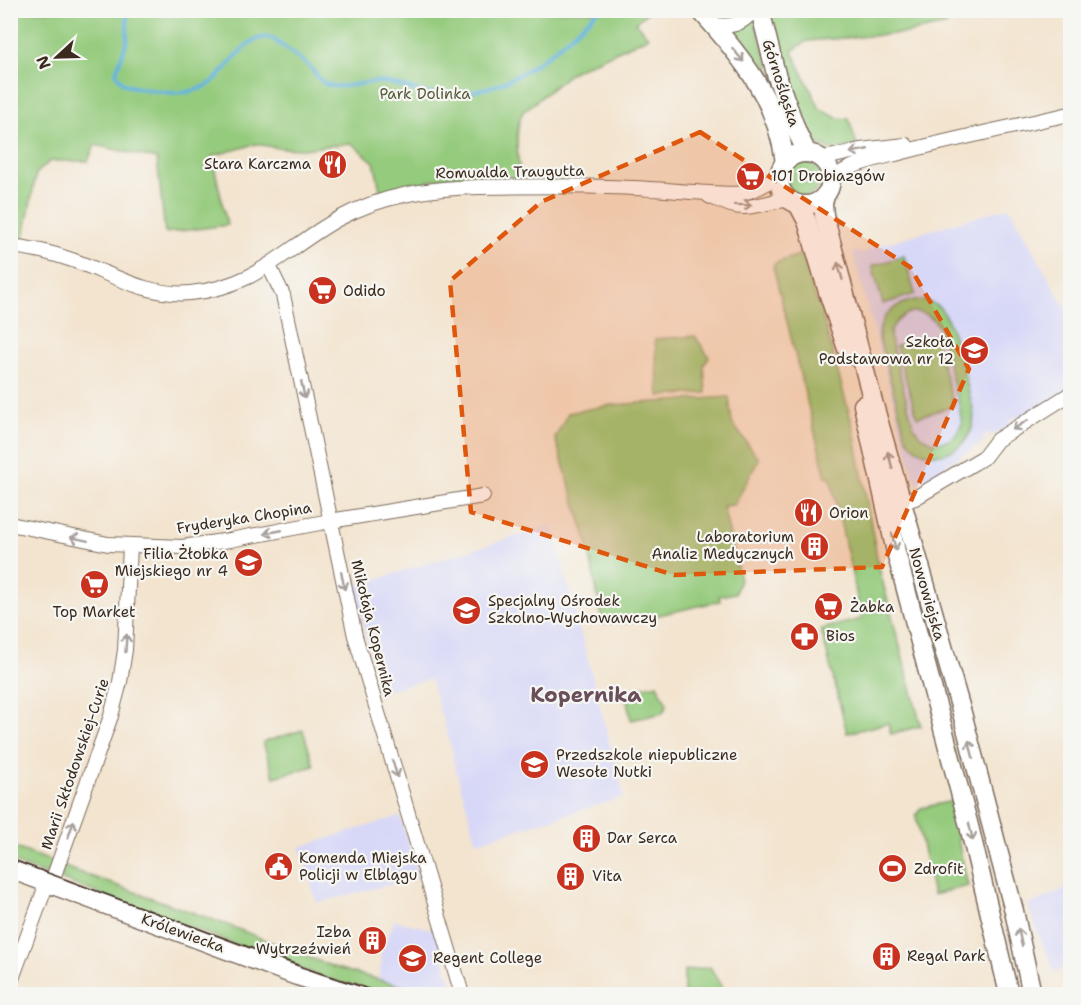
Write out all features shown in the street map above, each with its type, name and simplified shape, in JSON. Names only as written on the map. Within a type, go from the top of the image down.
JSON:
[{"type":"street","name":"Górnośląska","points":[[700,10],[742,59],[764,94],[781,141],[782,169]]},
{"type":"street","points":[[712,24],[724,27],[739,24],[754,10]]},
{"type":"street","name":"Górnośląska","points":[[760,10],[776,74],[801,144],[814,156]]},
{"type":"street","points":[[938,143],[892,146],[814,156],[795,155],[782,169],[782,190],[794,202],[810,204],[819,200],[849,168],[869,161],[938,143],[1071,114]]},
{"type":"street","points":[[814,156],[828,169],[828,188]]},
{"type":"street","name":"Romualda Traugutta","points":[[10,246],[55,255],[157,291],[177,293],[200,291],[228,285],[269,266],[338,219],[382,201],[430,189],[621,188],[742,193],[766,184],[782,169]]},
{"type":"street","name":"Nowowiejska","points":[[828,188],[823,204],[824,215],[962,713],[1014,911],[1032,994]]},
{"type":"street","name":"Romualda Traugutta","points":[[699,192],[726,203],[745,207],[773,201],[794,202]]},
{"type":"street","name":"Nowowiejska","points":[[794,202],[807,221],[849,355],[896,552],[969,826],[1009,994]]},
{"type":"street","name":"Mikołaja Kopernika","points":[[269,266],[284,295],[355,636],[462,994]]},
{"type":"street","points":[[902,501],[915,498],[984,457],[997,440],[1071,394]]},
{"type":"street","name":"Fryderyka Chopina","points":[[10,524],[86,540],[130,546],[182,547],[483,496]]},
{"type":"street","name":"Marii Skłodowskiej-Curie","points":[[10,984],[111,716],[120,682],[127,629],[130,546]]},
{"type":"street","name":"Królewiecka","points":[[10,869],[287,972],[356,994]]},
{"type":"highlighted area","points":[[700,132],[910,267],[969,369],[882,567],[674,575],[471,512],[450,281],[541,202]]},
{"type":"shaded area","name":"Szkoła Podstawowa nr 12","points":[[1009,207],[1070,316],[1070,387],[1022,417],[1018,416],[1009,421],[1010,425],[994,435],[989,433],[983,437],[983,442],[916,484],[853,253],[857,251],[863,254],[870,248]]},
{"type":"shaded area","name":"Specjalny Ośrodek Szkolno-Wychowawczy","points":[[552,525],[624,797],[477,842],[430,679],[383,691],[365,633],[355,586]]},
{"type":"shaded area","points":[[400,816],[419,877],[317,903],[300,847]]},
{"type":"shaded area","points":[[1070,887],[1070,964],[1055,972],[1028,905]]},
{"type":"shaded area","name":"Regent College","points":[[394,920],[435,930],[452,987],[445,994],[431,994],[378,981],[382,960],[380,957]]},
{"type":"green space","name":"Park Dolinka","points":[[11,11],[649,11],[636,22],[648,37],[572,72],[523,112],[517,136],[521,181],[477,176],[449,176],[381,194],[374,162],[351,143],[303,149],[256,144],[212,156],[227,225],[165,233],[157,159],[95,145],[88,161],[50,161],[36,174],[23,242],[11,242]]},
{"type":"green space","points":[[766,11],[943,11],[947,25],[908,33],[807,41],[792,51],[820,109],[837,118],[849,119],[857,146],[831,150],[815,143],[807,136],[795,111]]},
{"type":"green space","points":[[754,19],[784,115],[729,32]]},
{"type":"green space","points":[[804,162],[816,167],[821,179],[816,191],[804,196],[792,191],[787,179],[792,167]]},
{"type":"green space","points":[[802,254],[820,307],[854,431],[879,568],[921,726],[891,734],[888,723],[847,733],[821,629],[862,619],[830,476],[826,477],[773,266]]},
{"type":"green space","points":[[904,256],[915,294],[883,304],[872,266]]},
{"type":"green space","points":[[914,300],[934,304],[945,315],[960,355],[973,409],[973,424],[968,436],[960,446],[949,452],[925,453],[915,447],[906,437],[879,339],[881,324],[888,313],[893,308]],"holes":[[[911,312],[931,317],[939,328],[962,424],[950,440],[935,443],[920,436],[913,425],[890,337],[892,328],[899,319]]]},
{"type":"green space","points":[[934,335],[954,406],[917,417],[896,346]]},
{"type":"green space","points":[[695,336],[709,357],[704,365],[706,393],[659,396],[655,339]]},
{"type":"green space","points":[[729,397],[732,423],[759,459],[734,505],[723,506],[740,580],[735,593],[719,596],[720,601],[624,623],[603,624],[587,541],[555,438],[568,413],[611,405]]},
{"type":"green space","points":[[916,584],[953,708],[946,710],[913,586]]},
{"type":"green space","points":[[657,684],[667,704],[663,713],[631,720],[625,691]]},
{"type":"green space","points":[[303,730],[314,766],[274,777],[263,742]]},
{"type":"green space","points":[[953,801],[958,840],[968,886],[933,895],[916,816],[921,808]]},
{"type":"green space","points":[[10,846],[54,862],[50,870],[44,874],[11,862]]},
{"type":"green space","points":[[62,866],[225,924],[336,968],[431,994],[375,994],[358,990],[62,880]]},
{"type":"green space","points":[[710,967],[726,994],[684,994],[684,971]]},
{"type":"waterway","points":[[127,10],[127,41],[116,72],[120,80],[131,86],[169,92],[193,91],[216,79],[237,54],[253,41],[272,38],[309,66],[324,83],[330,85],[345,86],[383,82],[428,93],[455,94],[480,90],[502,83],[522,72],[561,44],[599,10]]},
{"type":"tram line","points":[[10,859],[322,974],[384,994]]},
{"type":"place","name":"Stara Karczma","points":[[332,164]]},
{"type":"place","name":"101 Drobiazgów","points":[[750,176]]},
{"type":"place","name":"Odido","points":[[322,291]]},
{"type":"place","name":"Szkoła Podstawowa nr 12","points":[[975,351]]},
{"type":"place","name":"Orion","points":[[808,513]]},
{"type":"place","name":"Laboratorium Analiz Medycznych","points":[[815,546]]},
{"type":"place","name":"Filia Żłobka Miejskiego nr 4","points":[[249,563]]},
{"type":"place","name":"Top Market","points":[[94,585]]},
{"type":"place","name":"Żabka","points":[[829,607]]},
{"type":"place","name":"Specjalny Ośrodek Szkolno-Wychowawczy","points":[[467,610]]},
{"type":"place","name":"Bios","points":[[805,636]]},
{"type":"place","name":"Przedszkole niepubliczne Wesołe Nutki","points":[[535,764]]},
{"type":"place","name":"Dar Serca","points":[[586,838]]},
{"type":"place","name":"Komenda Miejska Policji w Elblągu","points":[[278,867]]},
{"type":"place","name":"Zdrofit","points":[[893,869]]},
{"type":"place","name":"Vita","points":[[571,876]]},
{"type":"place","name":"Izba Wytrzeźwień","points":[[372,941]]},
{"type":"place","name":"Regal Park","points":[[886,956]]},
{"type":"place","name":"Regent College","points":[[412,958]]},
{"type":"district","name":"Kopernika","points":[[586,695]]}]
